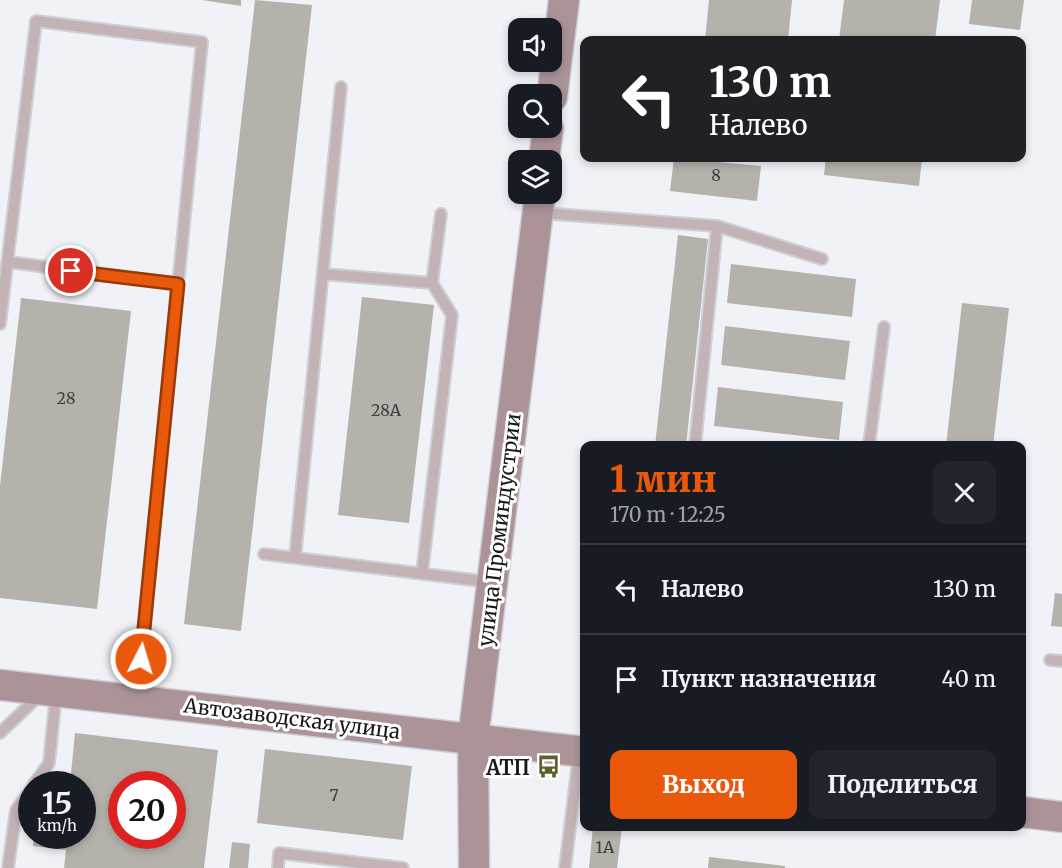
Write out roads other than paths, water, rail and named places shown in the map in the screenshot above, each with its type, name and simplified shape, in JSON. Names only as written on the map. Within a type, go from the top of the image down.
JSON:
[{"type":"main road","points":[[554,84],[564,0]]},
{"type":"main road","name":"улица Проминдустрии","points":[[474,868],[473,739],[539,204]]},
{"type":"main road","name":"Автозаводская улица","points":[[0,685],[580,751]]},
{"type":"main road","points":[[1026,812],[1062,817]]},
{"type":"lane","points":[[0,324],[36,21],[202,42],[137,700]]},
{"type":"lane","points":[[295,558],[341,87]]},
{"type":"lane","points":[[547,204],[717,226],[822,259]]},
{"type":"lane","points":[[422,574],[452,315],[432,283],[441,214]]},
{"type":"lane","points":[[696,441],[717,226]]},
{"type":"lane","points":[[8,262],[178,284]]},
{"type":"lane","points":[[322,273],[432,283]]},
{"type":"lane","points":[[870,441],[884,327]]},
{"type":"lane","points":[[264,554],[492,582]]},
{"type":"lane","points":[[0,733],[51,690]]},
{"type":"lane","points":[[43,771],[49,763],[51,690]]},
{"type":"lane","points":[[565,868],[580,765]]},
{"type":"lane","points":[[8,868],[18,807]]},
{"type":"lane","points":[[278,868],[279,854],[403,868]]},
{"type":"place","name":"АТП","points":[[548,767]]}]
